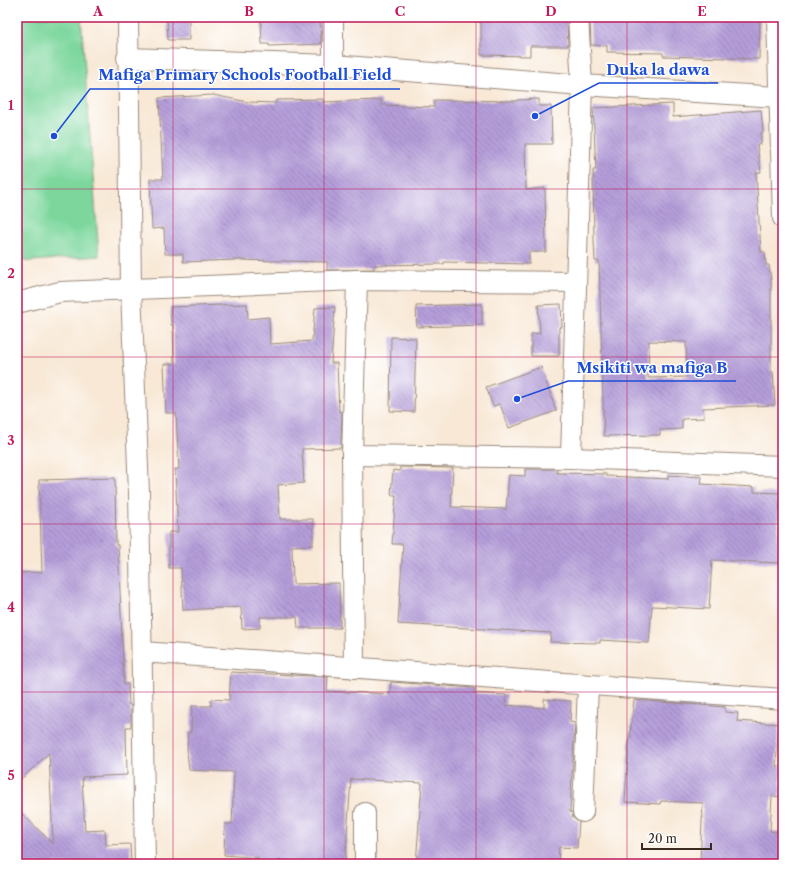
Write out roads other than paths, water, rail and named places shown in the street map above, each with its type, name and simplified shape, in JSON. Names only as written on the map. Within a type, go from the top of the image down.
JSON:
[{"type":"street","points":[[128,17],[131,289],[139,493],[145,864]]},
{"type":"street","points":[[333,17],[333,65]]},
{"type":"street","points":[[571,458],[575,282],[582,86],[578,17]]},
{"type":"street","points":[[777,17],[783,218]]},
{"type":"street","points":[[128,58],[333,65],[582,86],[779,97]]},
{"type":"street","points":[[17,303],[60,292],[357,280],[575,282]]},
{"type":"street","points":[[354,668],[352,455],[357,280]]},
{"type":"street","points":[[352,455],[571,458],[783,466]]},
{"type":"street","points":[[142,652],[783,700]]},
{"type":"street","points":[[583,812],[588,686]]},
{"type":"street","points":[[365,813],[365,864]]},
{"type":"place","name":"Duka la dawa","points":[[535,116]]},
{"type":"place","name":"Mafiga Primary Schools Football Field","points":[[54,136]]},
{"type":"place","name":"Msikiti wa mafiga B","points":[[517,399]]}]
